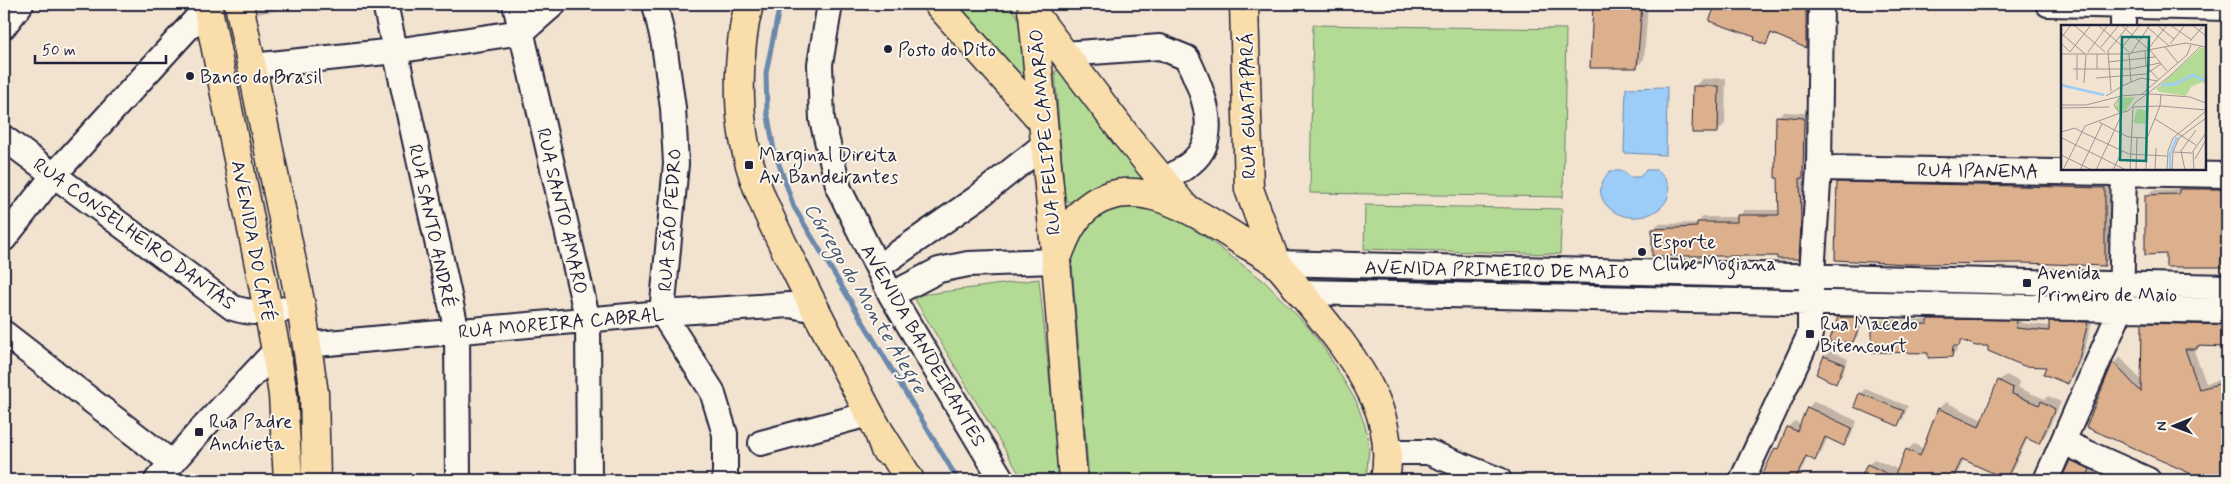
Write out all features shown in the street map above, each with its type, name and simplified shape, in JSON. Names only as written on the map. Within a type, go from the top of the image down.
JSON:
[{"type":"main road","name":"AVENIDA DO CAFÉ","points":[[239,4],[302,306],[314,393],[316,480]]},
{"type":"main road","points":[[749,4],[739,73],[743,124],[750,164],[775,227],[873,421],[898,480]]},
{"type":"main road","points":[[938,4],[1044,133]]},
{"type":"main road","name":"RUA GUATAPARÁ","points":[[1244,4],[1249,189],[1276,263]]},
{"type":"main road","name":"AVENIDA DO CAFÉ","points":[[208,5],[224,80],[267,313],[276,350],[283,395],[288,480]]},
{"type":"main road","points":[[1030,7],[1064,54],[1183,205]]},
{"type":"main road","name":"RUA FELIPE CAMARÃO","points":[[1030,7],[1056,261]]},
{"type":"main road","points":[[1073,480],[1056,261],[1065,238],[1077,217],[1091,204],[1107,196],[1123,194],[1139,194],[1183,205],[1276,263],[1342,345],[1375,399],[1389,452],[1385,480]]},
{"type":"main road","points":[[873,421],[910,480]]},
{"type":"street","points":[[4,26],[21,4]]},
{"type":"street","name":"RUA SANTO ANDRÉ","points":[[385,4],[457,332],[458,480]]},
{"type":"street","name":"RUA SANTO AMARO","points":[[515,4],[588,321],[590,480]]},
{"type":"street","points":[[252,66],[395,51],[522,32],[554,4]]},
{"type":"street","name":"RUA SÃO PEDRO","points":[[655,4],[664,44],[673,108],[676,164],[662,313],[712,391],[725,434],[725,480]]},
{"type":"street","name":"AVENIDA BANDEIRANTES","points":[[830,4],[820,64],[822,120],[839,189],[891,295],[1002,480]]},
{"type":"street","points":[[1742,480],[1810,334],[1810,304],[1819,168],[1821,4]]},
{"type":"street","points":[[2048,4],[2123,12],[2227,8]]},
{"type":"street","points":[[4,239],[53,176],[208,5]]},
{"type":"street","points":[[1064,54],[1160,47],[1187,58],[1201,87],[1208,125],[1205,145],[1193,161],[1163,181]]},
{"type":"street","points":[[878,267],[977,198],[1044,133]]},
{"type":"street","name":"RUA CONSELHEIRO DANTAS","points":[[4,138],[233,308],[249,313],[267,313],[302,306]]},
{"type":"street","name":"RUA IPANEMA","points":[[1819,168],[2061,170]]},
{"type":"street","points":[[2046,480],[2121,309],[2124,170]]},
{"type":"street","name":"RUA IPANEMA","points":[[2124,170],[2227,175]]},
{"type":"street","points":[[891,295],[939,270],[961,265],[1056,261]]},
{"type":"street","name":"AVENIDA PRIMEIRO DE MAIO","points":[[1276,263],[2122,286],[2227,287]]},
{"type":"street","name":"AVENIDA PRIMEIRO DE MAIO","points":[[1301,292],[1810,304],[2227,311]]},
{"type":"street","name":"RUA MOREIRA CABRAL","points":[[306,345],[662,313],[790,304],[816,310]]},
{"type":"street","points":[[4,333],[164,471],[276,350]]},
{"type":"street","points":[[761,442],[873,421]]},
{"type":"street","points":[[2063,442],[2148,480]]},
{"type":"street","points":[[1389,452],[1428,452],[1499,480]]},
{"type":"green space","points":[[955,4],[1009,5],[1020,20],[1024,83]]},
{"type":"green space","points":[[1313,25],[1566,29],[1563,197],[1310,193]]},
{"type":"green space","points":[[1059,70],[1148,180],[1076,203],[1065,201],[1055,71]]},
{"type":"green space","points":[[1124,204],[1173,213],[1264,281],[1308,327],[1326,351],[1356,401],[1365,426],[1369,448],[1366,480],[1089,480],[1071,251],[1082,223]]},
{"type":"green space","points":[[1365,205],[1562,209],[1560,254],[1364,249]]},
{"type":"green space","points":[[1039,279],[1060,480],[1023,480],[913,296]]},
{"type":"water","points":[[1667,87],[1666,155],[1624,153],[1626,88]]},
{"type":"water","points":[[1646,170],[1657,170],[1667,182],[1669,194],[1664,204],[1655,212],[1642,216],[1628,217],[1615,212],[1604,202],[1601,185],[1610,171],[1623,171],[1630,177],[1640,177]]},
{"type":"building","points":[[1593,4],[1642,4],[1637,68],[1590,68]]},
{"type":"building","points":[[1716,4],[1806,4],[1806,48],[1771,33],[1766,45],[1754,40],[1755,37],[1709,21]]},
{"type":"building","points":[[1693,86],[1719,86],[1718,133],[1692,133]]},
{"type":"building","points":[[1776,116],[1804,118],[1803,178],[1800,178],[1801,225],[1799,259],[1777,259],[1777,256],[1652,256],[1652,229],[1697,227],[1697,222],[1737,222],[1737,215],[1779,215],[1778,178],[1775,178]]},
{"type":"building","points":[[1837,182],[2105,188],[2105,266],[2024,263],[1908,264],[1835,260]]},
{"type":"building","points":[[2179,189],[2227,189],[2227,267],[2166,267],[2166,254],[2145,255],[2145,195],[2179,194]]},
{"type":"building","points":[[1838,317],[1859,317],[1859,328],[1853,342],[1829,342]]},
{"type":"building","points":[[1928,319],[2017,320],[2016,328],[2049,331],[2049,321],[2088,322],[2079,359],[2068,384],[2043,374],[2046,367],[2024,366],[1988,351],[1988,346],[1976,346],[1961,340],[1959,346],[1953,346],[1952,357],[1928,358],[1928,353],[1872,352],[1872,325],[1928,324]]},
{"type":"building","points":[[2142,323],[2227,325],[2227,347],[2197,346],[2197,349],[2185,349],[2199,389],[2227,382],[2227,480],[2205,480],[2086,427],[2113,362],[2141,392]]},
{"type":"building","points":[[1824,356],[1844,364],[1836,384],[1816,374]]},
{"type":"building","points":[[1998,380],[2013,388],[2012,394],[2039,405],[2041,401],[2055,409],[2039,444],[2026,438],[2006,479],[1962,459],[1952,480],[1860,480],[1867,464],[1894,477],[1906,449],[1920,456],[1938,408],[1979,427]]},
{"type":"building","points":[[1859,393],[1904,411],[1898,426],[1854,407]]},
{"type":"building","points":[[1807,407],[1852,428],[1844,446],[1825,437],[1815,461],[1806,456],[1795,480],[1760,480],[1775,448],[1778,449],[1787,427],[1797,431]]},
{"type":"building","points":[[2070,460],[2090,469],[2086,480],[2061,480]]},
{"type":"waterway","name":"Córrego do Monte Alegre","points":[[780,4],[766,73],[767,111],[774,150],[794,207],[958,480]]},
{"type":"place","name":"Posto do Dito","points":[[888,49]]},
{"type":"place","name":"Banco do Brasil","points":[[190,76]]},
{"type":"place","name":"Marginal Direita Av. Bandeirantes","points":[[749,165]]},
{"type":"place","name":"Esporte Clube Mogiana","points":[[1642,252]]},
{"type":"place","name":"Avenida Primeiro de Maio","points":[[2027,283]]},
{"type":"place","name":"Rua Macedo Bitencourt","points":[[1810,334]]},
{"type":"place","name":"Rua Padre Anchieta","points":[[199,432]]}]
